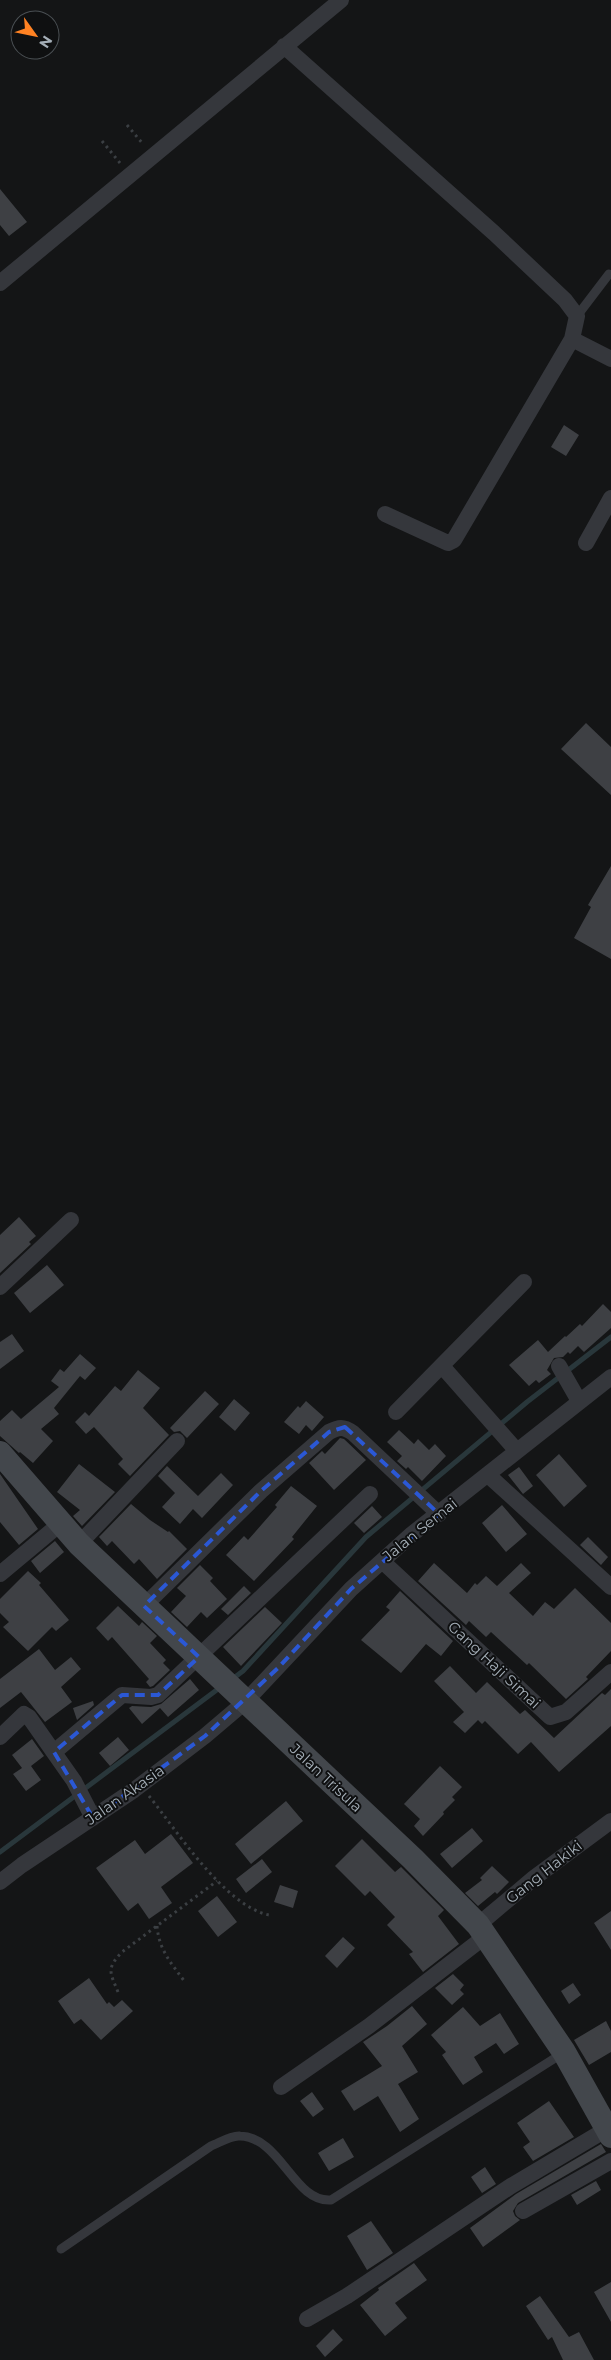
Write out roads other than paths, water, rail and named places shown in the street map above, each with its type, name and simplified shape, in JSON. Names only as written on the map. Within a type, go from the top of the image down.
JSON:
[{"type":"street","points":[[0,283],[340,0]]},
{"type":"street","points":[[284,46],[494,233],[565,300],[577,316],[572,339],[454,540],[448,543],[386,514]]},
{"type":"street","points":[[572,339],[611,359]]},
{"type":"street","points":[[586,543],[611,498]]},
{"type":"street","points":[[0,1287],[71,1220]]},
{"type":"street","points":[[396,1412],[524,1282]]},
{"type":"street","points":[[442,1366],[517,1451]]},
{"type":"street","name":"Jalan Semai","points":[[243,1699],[351,1589],[434,1509],[488,1475],[517,1451],[569,1385],[611,1377]]},
{"type":"street","points":[[144,1606],[261,1490],[329,1432],[338,1427],[345,1427],[353,1433],[434,1509]]},
{"type":"street","points":[[79,1544],[177,1441]]},
{"type":"street","name":"Jalan Trisula","points":[[0,1453],[79,1544],[413,1859],[482,1930],[564,2052],[609,2132]]},
{"type":"street","points":[[488,1475],[611,1588]]},
{"type":"street","points":[[54,1752],[122,1695],[151,1697],[158,1695],[370,1494]]},
{"type":"street","points":[[0,1574],[61,1523]]},
{"type":"street","name":"Gang Haji Simai","points":[[382,1561],[550,1717],[566,1712],[611,1672]]},
{"type":"street","name":"Jalan Akasia","points":[[0,1882],[92,1817],[141,1786],[243,1699]]},
{"type":"street","points":[[0,1737],[24,1714],[33,1720],[78,1789],[92,1817]]},
{"type":"street","name":"Gang Hakiki","points":[[281,2086],[369,2026],[482,1930],[534,1878],[611,1821]]},
{"type":"street","points":[[307,2319],[346,2296],[511,2186],[609,2132]]},
{"type":"street","points":[[523,2211],[611,2161]]},
{"type":"lane","points":[[577,316],[609,274]]},
{"type":"lane","points":[[61,2249],[211,2146],[238,2135],[254,2138],[269,2147],[309,2192],[323,2201],[331,2200],[564,2052]]},
{"type":"waterway","points":[[231,1680],[243,1671],[366,1537],[527,1402],[611,1337]]},
{"type":"waterway","points":[[0,1852],[222,1686]]}]
